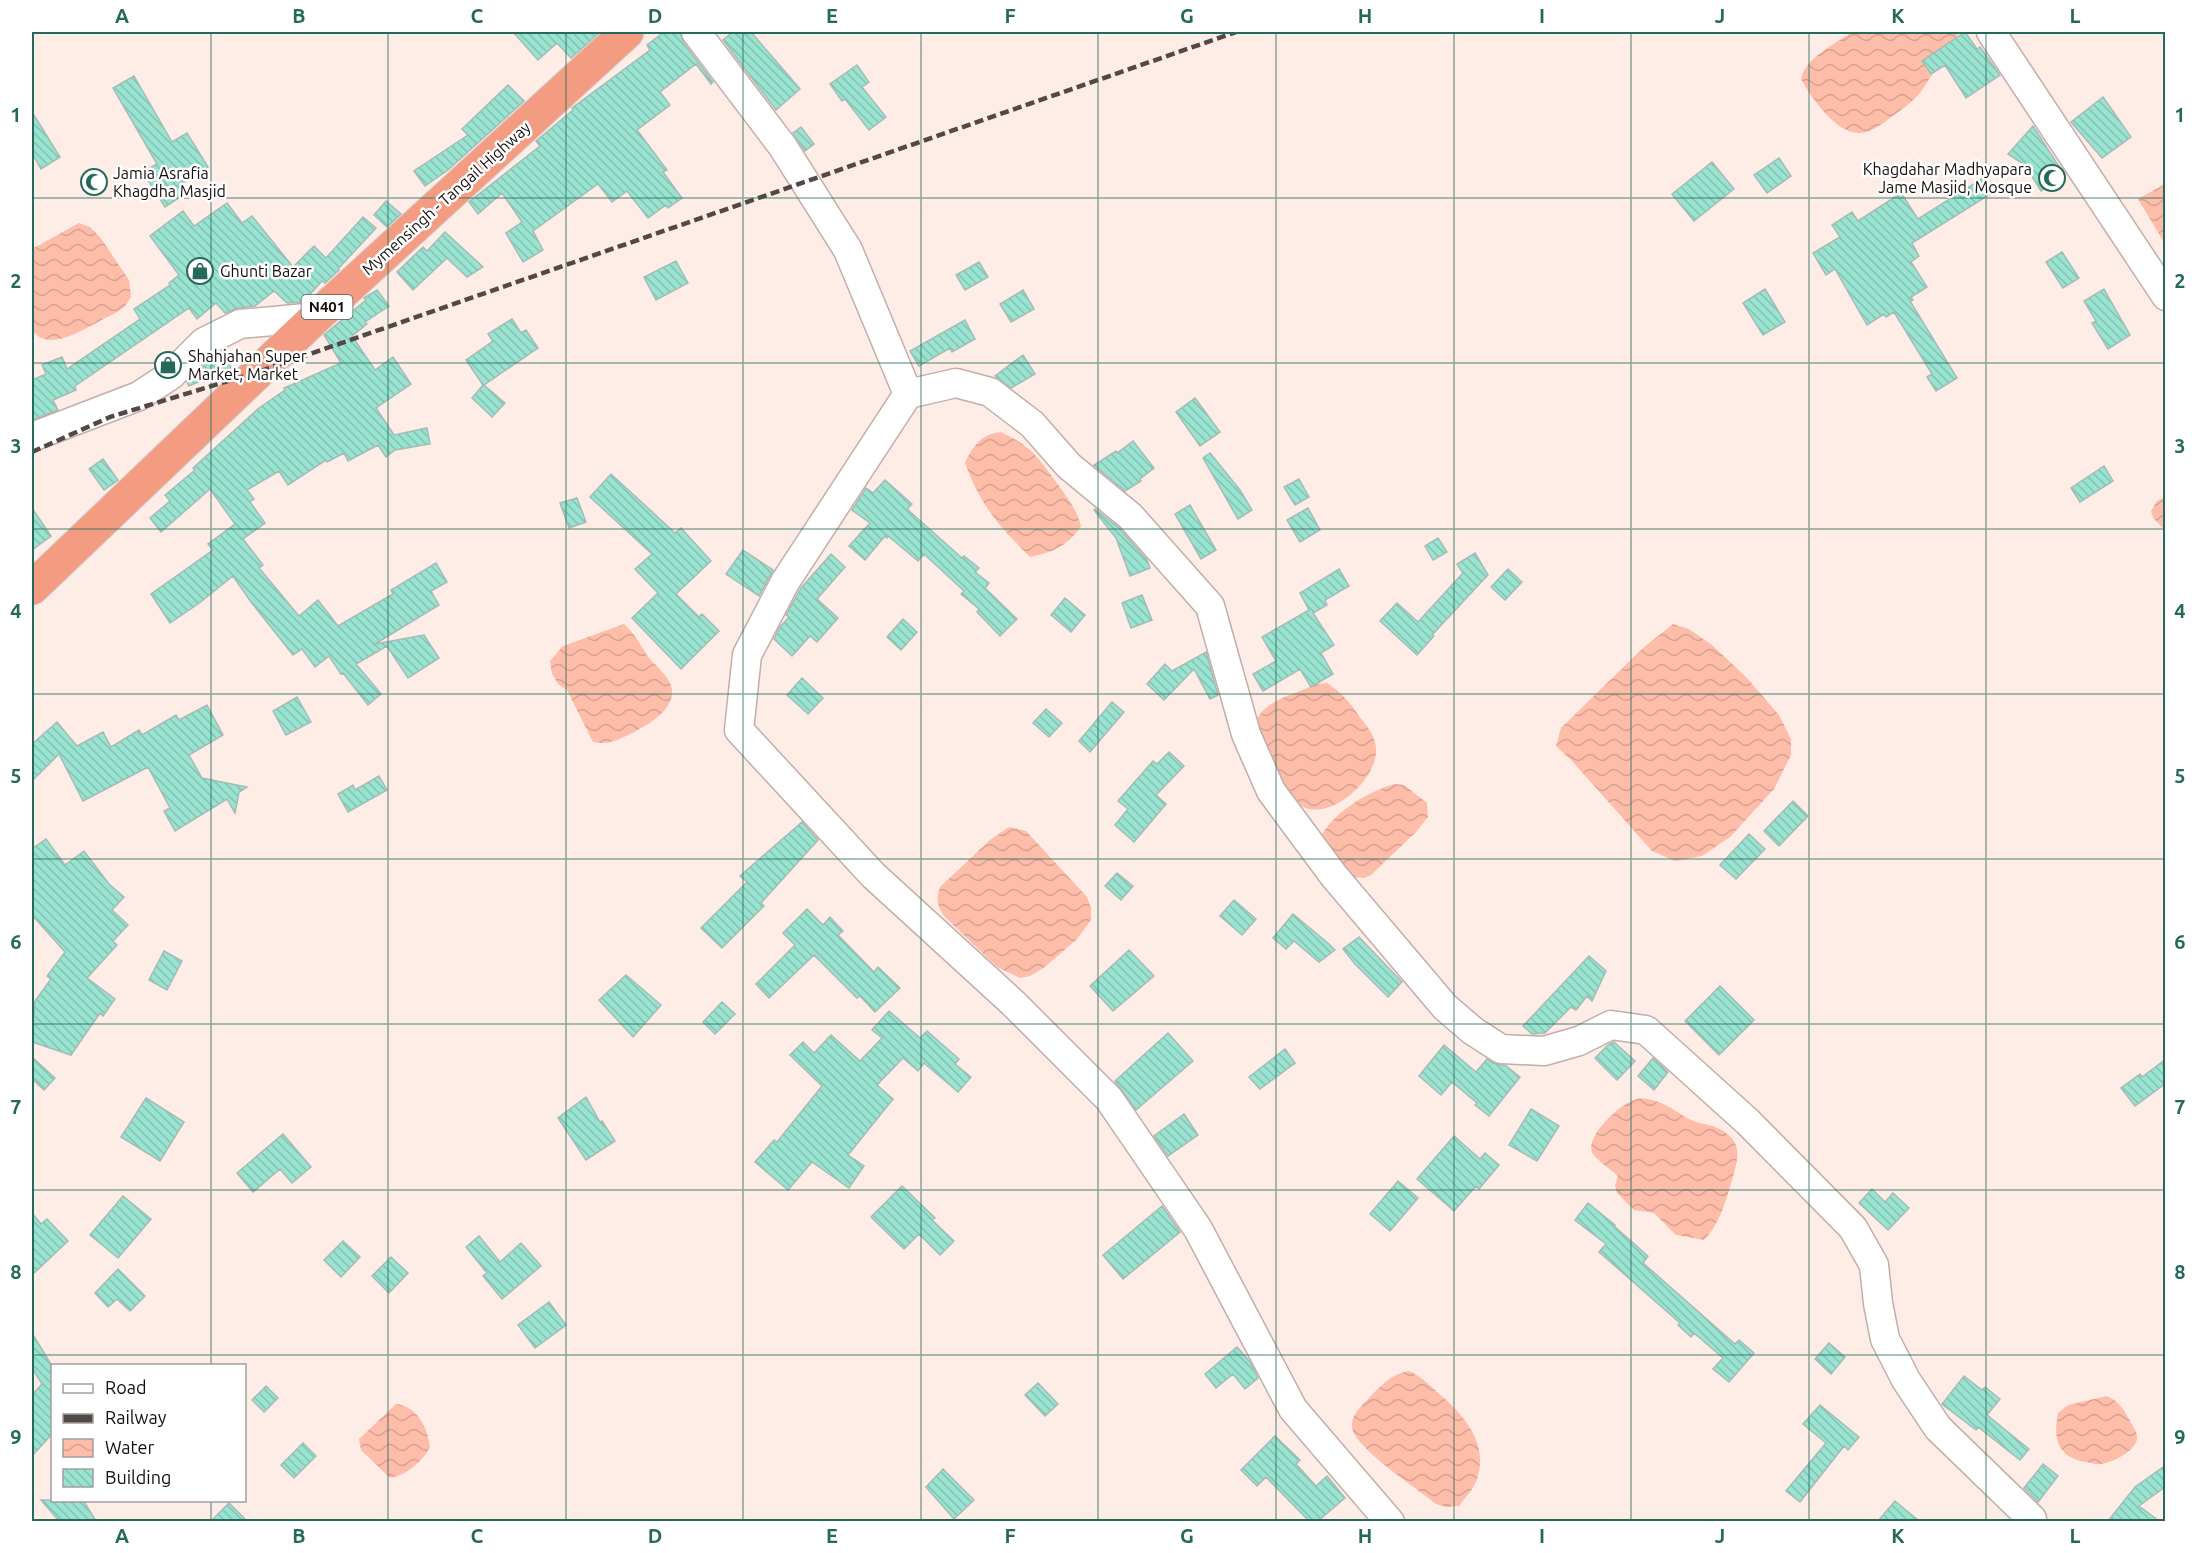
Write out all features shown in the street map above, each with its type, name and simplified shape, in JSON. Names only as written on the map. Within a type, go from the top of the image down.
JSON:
[{"type":"highway","name":"Mymensingh - Tangail Highway","points":[[32,588],[316,317],[627,32]]},
{"type":"street","points":[[696,32],[783,147],[848,250],[908,394]]},
{"type":"street","points":[[1991,32],[2166,296]]},
{"type":"street","points":[[32,437],[139,396],[171,375],[204,342],[240,324],[316,317]]},
{"type":"street","points":[[1390,1521],[1293,1409],[1198,1229],[1109,1098],[1013,1003],[873,875],[740,730],[747,655],[785,582],[826,523],[908,394],[956,383],[990,392],[1032,424],[1069,466],[1130,516],[1210,606],[1246,734],[1271,791],[1334,876],[1446,1007],[1466,1025],[1501,1049],[1544,1050],[1579,1041],[1611,1025],[1646,1030],[1748,1122],[1853,1228],[1874,1265],[1885,1339],[1906,1380],[1938,1428],[2032,1519]]},
{"type":"water","points":[[1852,32],[1960,32],[1922,90],[1912,101],[1877,127],[1856,133],[1846,130],[1828,116],[1801,79],[1808,64],[1814,58]]},
{"type":"water","points":[[2165,184],[2165,244],[2138,199]]},
{"type":"water","points":[[79,223],[90,227],[100,237],[129,280],[131,297],[120,310],[82,330],[64,338],[46,339],[38,336],[32,329],[32,249]]},
{"type":"water","points":[[1001,432],[1021,443],[1034,454],[1059,486],[1077,515],[1081,526],[1076,533],[1065,543],[1046,553],[1030,557],[1009,535],[984,503],[965,463],[978,442],[988,435]]},
{"type":"water","points":[[2165,497],[2165,530],[2153,518],[2151,511],[2157,501]]},
{"type":"water","points":[[624,624],[670,683],[671,699],[663,712],[642,728],[615,741],[593,742],[567,690],[558,684],[552,674],[550,661],[563,646]]},
{"type":"water","points":[[1673,624],[1689,629],[1712,645],[1746,677],[1779,715],[1791,739],[1791,755],[1774,789],[1730,837],[1702,856],[1675,861],[1652,851],[1556,746],[1561,728],[1643,648]]},
{"type":"water","points":[[1327,683],[1345,698],[1370,730],[1376,748],[1375,761],[1360,786],[1348,796],[1335,805],[1322,809],[1309,809],[1297,803],[1285,789],[1253,727],[1256,719],[1272,704],[1313,686]]},
{"type":"water","points":[[1394,784],[1404,785],[1427,803],[1428,817],[1416,832],[1371,875],[1364,878],[1353,877],[1321,837],[1334,819],[1352,804],[1373,792]]},
{"type":"water","points":[[1009,827],[1026,831],[1087,897],[1091,908],[1091,920],[1077,939],[1045,967],[1030,976],[1020,978],[997,967],[944,916],[938,902],[940,887],[990,840]]},
{"type":"water","points":[[1640,1098],[1658,1102],[1691,1120],[1724,1131],[1735,1144],[1736,1168],[1728,1194],[1717,1222],[1704,1240],[1676,1235],[1654,1213],[1634,1210],[1617,1193],[1615,1185],[1618,1176],[1593,1154],[1592,1142],[1600,1127],[1618,1109]]},
{"type":"water","points":[[1409,1371],[1423,1380],[1453,1407],[1474,1434],[1480,1456],[1480,1467],[1472,1490],[1459,1506],[1446,1507],[1436,1504],[1388,1468],[1355,1435],[1352,1422],[1360,1408],[1386,1382],[1396,1375]]},
{"type":"water","points":[[2107,1396],[2122,1407],[2135,1429],[2137,1436],[2133,1446],[2123,1455],[2104,1463],[2085,1462],[2068,1455],[2059,1445],[2057,1438],[2058,1413],[2068,1405]]},
{"type":"water","points":[[396,1404],[410,1409],[420,1419],[427,1433],[430,1447],[413,1467],[390,1478],[361,1450],[359,1439]]},
{"type":"building","points":[[513,32],[600,32],[571,58],[557,43],[538,60]]},
{"type":"building","points":[[664,32],[680,32],[683,42],[713,82],[711,84],[696,64],[660,92],[670,105],[637,130],[667,170],[663,172],[682,198],[668,208],[666,205],[648,218],[627,191],[612,202],[598,184],[533,231],[543,250],[523,262],[506,233],[522,222],[502,193],[478,214],[469,202],[540,146],[536,141],[573,110],[572,108],[650,50],[647,45]]},
{"type":"building","points":[[733,32],[751,32],[800,89],[776,110],[723,40]]},
{"type":"building","points":[[1965,32],[1977,49],[1980,47],[2000,75],[1966,98],[1945,65],[1931,74],[1922,61]]},
{"type":"building","points":[[857,65],[869,82],[862,87],[886,117],[869,130],[845,99],[842,101],[830,84]]},
{"type":"building","points":[[134,76],[172,142],[187,133],[208,167],[179,185],[185,194],[165,207],[143,172],[157,164],[113,88]]},
{"type":"building","points":[[508,85],[524,101],[448,170],[425,186],[414,171],[468,135],[462,129]]},
{"type":"building","points":[[2103,97],[2131,137],[2102,158],[2071,122]]},
{"type":"building","points":[[32,112],[60,157],[41,169],[32,153]]},
{"type":"building","points":[[2033,126],[2065,176],[2041,191],[2025,165],[2008,154]]},
{"type":"building","points":[[801,127],[814,144],[805,151],[793,133]]},
{"type":"building","points":[[1779,158],[1791,176],[1767,193],[1754,175]]},
{"type":"building","points":[[1712,162],[1734,189],[1694,221],[1672,194]]},
{"type":"building","points":[[1983,178],[1992,193],[1912,243],[1919,256],[1911,262],[1927,287],[1911,297],[1913,300],[1910,301],[1957,378],[1936,391],[1927,377],[1932,374],[1894,312],[1886,317],[1884,314],[1867,325],[1835,269],[1826,275],[1813,253],[1840,237],[1832,225],[1852,212],[1858,221],[1901,193],[1918,219]]},
{"type":"building","points":[[386,201],[401,214],[387,227],[374,215]]},
{"type":"building","points":[[227,203],[242,223],[252,216],[293,267],[314,246],[326,258],[363,217],[376,228],[339,270],[325,283],[322,281],[303,302],[287,303],[274,291],[255,306],[238,308],[225,313],[216,303],[197,319],[189,308],[75,386],[76,390],[53,400],[58,410],[32,420],[32,380],[46,374],[42,365],[62,357],[67,369],[140,319],[134,309],[170,285],[169,283],[179,275],[150,236],[183,211],[194,226]]},
{"type":"building","points":[[445,232],[483,267],[467,277],[447,258],[413,290],[397,272],[423,247],[427,251]]},
{"type":"building","points":[[2062,252],[2079,278],[2063,288],[2046,262]]},
{"type":"building","points":[[676,261],[688,283],[656,300],[644,277]]},
{"type":"building","points":[[979,262],[988,277],[965,290],[956,275]]},
{"type":"building","points":[[1765,289],[1785,322],[1763,335],[1743,303]]},
{"type":"building","points":[[2104,289],[2130,335],[2108,349],[2092,323],[2096,321],[2084,301]]},
{"type":"building","points":[[377,290],[389,306],[365,322],[367,324],[352,336],[375,370],[393,357],[411,384],[376,408],[394,435],[427,428],[430,444],[395,450],[386,457],[378,445],[348,461],[344,453],[327,462],[326,460],[288,485],[279,471],[247,490],[254,499],[250,502],[265,523],[243,539],[263,565],[259,568],[299,616],[318,600],[338,626],[393,594],[391,590],[436,563],[447,582],[431,591],[439,605],[375,644],[424,635],[439,658],[408,678],[387,646],[356,664],[381,694],[368,705],[343,673],[341,674],[329,656],[315,667],[302,649],[293,655],[233,576],[170,623],[151,594],[213,550],[208,544],[235,524],[210,489],[161,532],[150,518],[170,501],[165,495],[195,470],[193,468],[259,408],[285,390],[284,388],[341,363],[324,335],[366,300],[364,298]]},
{"type":"building","points":[[1023,290],[1034,309],[1011,322],[1000,304]]},
{"type":"building","points":[[512,319],[521,333],[526,330],[538,348],[484,385],[505,403],[492,417],[472,398],[483,385],[466,360],[493,341],[488,334]]},
{"type":"building","points":[[965,320],[975,339],[952,352],[950,348],[919,366],[910,351]]},
{"type":"building","points":[[224,350],[231,368],[189,386],[187,382],[214,356]]},
{"type":"building","points":[[1023,355],[1035,374],[1011,388],[995,376]]},
{"type":"building","points":[[1195,398],[1220,432],[1200,446],[1176,412]]},
{"type":"building","points":[[1133,441],[1154,468],[1140,479],[1141,481],[1125,491],[1094,465],[1116,451],[1117,453]]},
{"type":"building","points":[[1210,453],[1240,490],[1252,510],[1238,519],[1203,458]]},
{"type":"building","points":[[103,459],[118,480],[104,490],[89,469]]},
{"type":"building","points":[[2104,466],[2113,481],[2080,502],[2071,488]]},
{"type":"building","points":[[611,474],[675,533],[681,528],[711,561],[676,594],[699,617],[702,614],[719,631],[681,669],[632,618],[658,593],[635,569],[652,554],[590,497]]},
{"type":"building","points":[[1299,479],[1309,497],[1295,505],[1284,487]]},
{"type":"building","points":[[885,480],[912,504],[907,509],[962,558],[964,556],[979,568],[975,572],[989,583],[985,588],[1017,619],[1000,636],[977,612],[979,609],[961,594],[964,591],[924,554],[918,561],[888,536],[887,538],[885,536],[865,560],[849,546],[870,523],[852,510],[866,488],[873,493]]},
{"type":"building","points":[[577,498],[586,522],[569,528],[560,503]]},
{"type":"building","points":[[1190,505],[1216,550],[1201,559],[1175,514]]},
{"type":"building","points":[[32,508],[51,536],[32,550]]},
{"type":"building","points":[[1308,508],[1320,530],[1300,542],[1287,520]]},
{"type":"building","points":[[1095,509],[1119,528],[1147,560],[1150,568],[1130,576],[1116,538]]},
{"type":"building","points":[[1438,538],[1447,552],[1433,560],[1425,546]]},
{"type":"building","points":[[743,550],[773,570],[759,596],[726,574]]},
{"type":"building","points":[[1475,553],[1488,575],[1432,635],[1434,636],[1417,655],[1380,621],[1397,603],[1418,622],[1463,573],[1457,564]]},
{"type":"building","points":[[831,554],[845,567],[817,599],[838,618],[817,642],[810,636],[792,656],[774,639],[780,627],[789,617],[786,615],[801,588]]},
{"type":"building","points":[[1339,569],[1349,586],[1325,600],[1327,605],[1313,613],[1334,645],[1321,653],[1333,674],[1311,687],[1300,669],[1263,691],[1253,674],[1276,661],[1262,637],[1309,610],[1300,593]]},
{"type":"building","points":[[1508,569],[1522,582],[1505,600],[1491,587]]},
{"type":"building","points":[[1142,595],[1152,620],[1131,628],[1122,603]]},
{"type":"building","points":[[1065,598],[1085,615],[1071,632],[1051,615]]},
{"type":"building","points":[[903,619],[917,632],[901,650],[887,637]]},
{"type":"building","points":[[1206,652],[1218,695],[1210,699],[1194,669],[1164,700],[1147,684],[1165,664],[1172,671]]},
{"type":"building","points":[[802,678],[823,698],[808,714],[787,695]]},
{"type":"building","points":[[297,697],[311,722],[286,735],[273,711]]},
{"type":"building","points":[[1112,702],[1124,712],[1090,752],[1079,741]]},
{"type":"building","points":[[207,705],[223,735],[189,755],[202,778],[247,787],[239,792],[235,813],[227,799],[175,831],[164,811],[170,808],[148,767],[83,801],[59,754],[32,781],[32,744],[57,722],[77,746],[103,732],[111,747],[139,730],[142,735],[176,715],[179,720]]},
{"type":"building","points":[[1046,709],[1062,723],[1049,737],[1033,723]]},
{"type":"building","points":[[1169,752],[1184,766],[1156,795],[1166,804],[1134,842],[1115,825],[1128,809],[1118,801],[1153,761],[1157,764]]},
{"type":"building","points":[[379,776],[387,790],[348,812],[338,794],[353,785],[355,790]]},
{"type":"building","points":[[1793,801],[1808,816],[1779,846],[1764,831]]},
{"type":"building","points":[[802,822],[818,840],[761,903],[764,906],[722,948],[701,928],[747,882],[740,876]]},
{"type":"building","points":[[1749,834],[1765,849],[1736,879],[1720,865]]},
{"type":"building","points":[[46,839],[65,865],[84,851],[109,884],[124,897],[112,910],[128,925],[113,941],[117,945],[87,978],[115,999],[103,1016],[100,1013],[71,1055],[32,1042],[35,1001],[51,979],[47,976],[65,952],[32,915],[32,849]]},
{"type":"building","points":[[1117,873],[1133,886],[1121,900],[1105,886]]},
{"type":"building","points":[[1234,900],[1256,919],[1242,935],[1220,916]]},
{"type":"building","points":[[807,909],[823,925],[830,917],[843,931],[838,935],[874,972],[878,967],[900,988],[875,1012],[860,996],[857,998],[814,955],[769,998],[756,984],[795,945],[783,933]]},
{"type":"building","points":[[1293,914],[1335,950],[1319,962],[1294,941],[1286,949],[1273,938]]},
{"type":"building","points":[[1359,937],[1402,982],[1388,997],[1343,949]]},
{"type":"building","points":[[1129,950],[1154,976],[1113,1011],[1090,986]]},
{"type":"building","points":[[164,951],[182,961],[167,990],[149,980]]},
{"type":"building","points":[[1589,956],[1606,971],[1592,1001],[1587,996],[1576,1010],[1571,1007],[1545,1033],[1532,1034],[1523,1026]]},
{"type":"building","points":[[626,975],[661,1005],[633,1037],[599,1000]]},
{"type":"building","points":[[1720,986],[1754,1020],[1719,1055],[1685,1021]]},
{"type":"building","points":[[722,1002],[735,1014],[715,1034],[703,1022]]},
{"type":"building","points":[[889,1011],[920,1038],[927,1031],[959,1059],[955,1064],[971,1077],[958,1092],[924,1063],[918,1071],[903,1058],[877,1085],[893,1099],[848,1155],[864,1166],[849,1188],[812,1162],[788,1190],[755,1162],[774,1140],[777,1142],[822,1086],[790,1055],[803,1042],[814,1053],[831,1035],[860,1061],[882,1038],[872,1030]]},
{"type":"building","points":[[1168,1033],[1193,1061],[1136,1110],[1115,1081]]},
{"type":"building","points":[[1614,1042],[1635,1061],[1617,1080],[1595,1058]]},
{"type":"building","points":[[1444,1045],[1476,1072],[1487,1059],[1506,1066],[1520,1077],[1489,1116],[1452,1082],[1441,1095],[1419,1076]]},
{"type":"building","points":[[1285,1049],[1295,1063],[1260,1089],[1249,1077]]},
{"type":"building","points":[[32,1057],[55,1078],[44,1090],[32,1079]]},
{"type":"building","points":[[1653,1058],[1668,1072],[1654,1090],[1638,1076]]},
{"type":"building","points":[[2166,1059],[2166,1083],[2135,1106],[2121,1088],[2140,1074],[2142,1077]]},
{"type":"building","points":[[586,1097],[600,1122],[602,1121],[615,1141],[586,1160],[558,1118]]},
{"type":"building","points":[[146,1098],[184,1122],[160,1161],[121,1137]]},
{"type":"building","points":[[1531,1109],[1559,1126],[1537,1161],[1509,1145]]},
{"type":"building","points":[[1184,1114],[1198,1135],[1168,1156],[1154,1136]]},
{"type":"building","points":[[283,1134],[311,1167],[292,1183],[280,1169],[253,1192],[237,1173]]},
{"type":"building","points":[[1454,1136],[1480,1159],[1485,1153],[1499,1165],[1479,1189],[1476,1186],[1454,1211],[1417,1179]]},
{"type":"building","points":[[1398,1181],[1418,1198],[1390,1231],[1370,1214]]},
{"type":"building","points":[[902,1186],[935,1218],[932,1220],[954,1241],[940,1255],[919,1234],[904,1249],[871,1217]]},
{"type":"building","points":[[1872,1189],[1885,1202],[1893,1193],[1909,1208],[1888,1230],[1859,1203]]},
{"type":"building","points":[[123,1196],[151,1219],[118,1258],[90,1235]]},
{"type":"building","points":[[1588,1203],[1648,1256],[1643,1263],[1735,1344],[1739,1340],[1754,1353],[1729,1382],[1713,1369],[1723,1358],[1694,1333],[1691,1337],[1678,1325],[1680,1323],[1599,1252],[1606,1244],[1575,1220]]},
{"type":"building","points":[[1162,1206],[1180,1232],[1123,1279],[1103,1255]]},
{"type":"building","points":[[32,1213],[41,1224],[47,1219],[68,1241],[32,1275]]},
{"type":"building","points":[[479,1236],[500,1262],[521,1243],[541,1266],[502,1299],[483,1276],[487,1273],[466,1247]]},
{"type":"building","points":[[343,1241],[360,1257],[341,1277],[324,1260]]},
{"type":"building","points":[[391,1257],[408,1273],[389,1293],[372,1276]]},
{"type":"building","points":[[118,1269],[145,1296],[130,1311],[117,1299],[108,1307],[95,1293]]},
{"type":"building","points":[[549,1302],[566,1325],[535,1348],[518,1325]]},
{"type":"building","points":[[32,1333],[51,1364],[51,1435],[32,1456],[32,1395],[42,1384],[32,1368]]},
{"type":"building","points":[[1829,1343],[1845,1357],[1831,1374],[1815,1359]]},
{"type":"building","points":[[1237,1347],[1250,1362],[1258,1378],[1245,1389],[1233,1374],[1216,1388],[1205,1374]]},
{"type":"building","points":[[1964,1376],[1982,1390],[1985,1387],[2000,1399],[1987,1415],[2029,1449],[2020,1460],[1978,1427],[1976,1430],[1942,1404]]},
{"type":"building","points":[[1038,1383],[1058,1404],[1045,1416],[1025,1395]]},
{"type":"building","points":[[266,1386],[278,1398],[264,1412],[252,1400]]},
{"type":"building","points":[[1820,1405],[1859,1437],[1848,1450],[1844,1446],[1800,1502],[1786,1491],[1826,1443],[1803,1424]]},
{"type":"building","points":[[1275,1436],[1300,1460],[1296,1464],[1316,1486],[1327,1476],[1345,1498],[1318,1521],[1309,1521],[1266,1477],[1257,1486],[1241,1470]]},
{"type":"building","points":[[303,1443],[316,1456],[294,1478],[281,1465]]},
{"type":"building","points":[[2043,1464],[2058,1476],[2038,1502],[2024,1488]]},
{"type":"building","points":[[2166,1465],[2166,1486],[2139,1506],[2159,1521],[2108,1521],[2135,1487]]},
{"type":"building","points":[[943,1469],[974,1500],[954,1519],[926,1487]]},
{"type":"building","points":[[41,1500],[84,1502],[96,1521],[59,1521]]},
{"type":"building","points":[[1895,1501],[1919,1521],[1878,1521]]},
{"type":"building","points":[[229,1503],[247,1521],[211,1521]]},
{"type":"railway","points":[[32,452],[110,417],[261,371],[1236,32]]},
{"type":"place","name":"Khagdahar Madhyapara Jame Masjid, Mosque","points":[[2052,178]]},
{"type":"place","name":"Jamia Asrafia Khagdha Masjid","points":[[94,182]]},
{"type":"place","name":"Ghunti Bazar","points":[[200,271]]},
{"type":"place","name":"Shahjahan Super Market, Market","points":[[168,365]]}]
